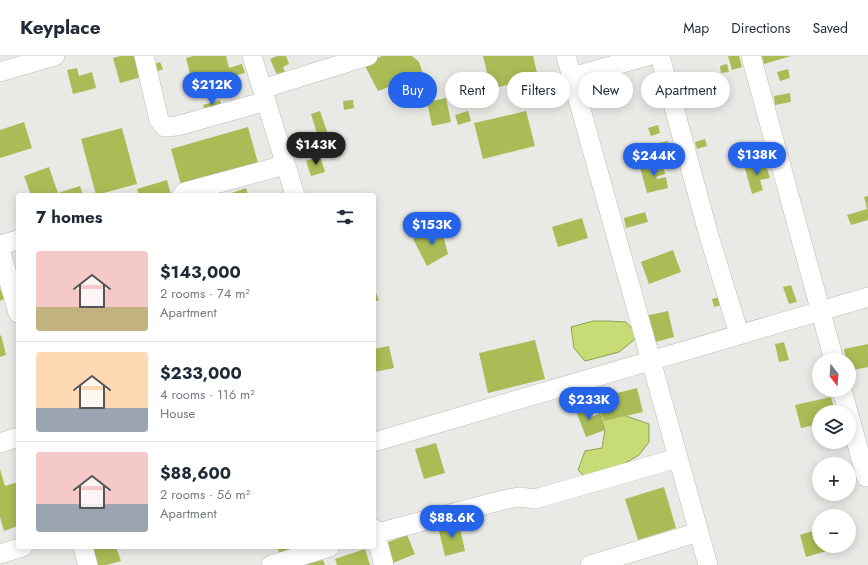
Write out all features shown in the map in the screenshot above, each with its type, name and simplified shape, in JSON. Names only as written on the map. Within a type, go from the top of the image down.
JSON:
[{"type":"street","points":[[0,72],[55,56]]},
{"type":"street","points":[[144,56],[159,120],[165,127],[177,126],[368,56]]},
{"type":"street","points":[[252,56],[293,193]]},
{"type":"street","points":[[566,56],[708,565]]},
{"type":"street","points":[[572,77],[647,56]]},
{"type":"street","points":[[660,56],[709,236],[739,334]]},
{"type":"street","points":[[751,56],[832,353]]},
{"type":"street","points":[[184,193],[286,165]]},
{"type":"street","points":[[0,245],[16,241]]},
{"type":"street","points":[[0,249],[16,306]]},
{"type":"street","points":[[376,441],[868,297]]},
{"type":"street","points":[[0,443],[16,438]]},
{"type":"street","points":[[856,439],[866,477]]},
{"type":"street","points":[[376,532],[508,499],[519,497],[535,499],[678,458]]},
{"type":"street","points":[[590,565],[699,532]]},
{"type":"street","points":[[376,539],[384,565]]},
{"type":"street","points":[[0,554],[16,549]]},
{"type":"street","points":[[84,549],[88,565]]},
{"type":"street","points":[[271,565],[323,549]]},
{"type":"street","points":[[0,558],[2,565]]},
{"type":"shaded area","points":[[593,321],[626,322],[639,336],[619,352],[585,361],[574,348],[571,327]]},
{"type":"shaded area","points":[[596,403],[603,408],[649,424],[649,442],[639,455],[591,483],[578,470],[585,451],[602,448],[605,430]]},
{"type":"building","points":[[121,56],[139,56],[145,76],[120,83],[113,58]]},
{"type":"building","points":[[193,56],[226,56],[229,68],[242,64],[245,73],[193,86],[186,58]]},
{"type":"building","points":[[277,56],[286,56],[289,64],[283,67],[286,74],[278,77],[270,59]]},
{"type":"building","points":[[382,56],[412,56],[419,62],[422,72],[388,72],[388,87],[378,91],[364,64]]},
{"type":"building","points":[[483,56],[533,56],[537,72],[507,72],[507,85],[499,87],[499,72],[487,72]]},
{"type":"building","points":[[728,56],[739,56],[742,67],[732,70]]},
{"type":"building","points":[[762,56],[791,56],[764,64]]},
{"type":"building","points":[[160,62],[163,69],[151,74],[149,66]]},
{"type":"building","points":[[727,64],[729,72],[721,72],[720,66]]},
{"type":"building","points":[[77,68],[79,76],[92,72],[96,88],[73,94],[67,70]]},
{"type":"building","points":[[788,69],[790,78],[780,81],[777,72]]},
{"type":"building","points":[[790,93],[791,102],[775,105],[774,96]]},
{"type":"building","points":[[445,98],[445,108],[448,108],[451,122],[432,126],[428,108],[437,108],[437,100]]},
{"type":"building","points":[[220,100],[222,106],[205,111],[203,105]]},
{"type":"building","points":[[353,100],[354,108],[344,110],[343,101]]},
{"type":"building","points":[[320,111],[330,140],[320,143],[311,114]]},
{"type":"building","points":[[468,111],[471,121],[458,125],[455,115]]},
{"type":"building","points":[[526,111],[535,146],[483,159],[474,123]]},
{"type":"building","points":[[24,122],[32,148],[0,158],[0,130]]},
{"type":"building","points":[[658,125],[660,133],[651,136],[648,128]]},
{"type":"building","points":[[248,127],[258,163],[181,185],[171,149]]},
{"type":"building","points":[[122,128],[137,184],[103,193],[95,193],[81,139]]},
{"type":"building","points":[[705,139],[707,146],[697,149],[695,142]]},
{"type":"building","points":[[668,141],[669,147],[661,149],[659,143]]},
{"type":"building","points":[[678,145],[681,153],[674,155],[672,147]]},
{"type":"building","points":[[320,156],[325,172],[311,176],[306,161]]},
{"type":"building","points":[[662,162],[665,174],[656,177],[657,179],[666,177],[668,188],[647,193],[640,167]]},
{"type":"building","points":[[765,162],[770,178],[760,180],[763,190],[752,194],[745,168]]},
{"type":"building","points":[[49,167],[58,193],[30,193],[24,176]]},
{"type":"building","points":[[167,180],[170,193],[138,193],[137,189]]},
{"type":"building","points":[[80,186],[82,193],[58,193]]},
{"type":"building","points":[[246,188],[247,193],[232,193]]},
{"type":"building","points":[[868,196],[868,220],[851,225],[847,215],[867,209],[864,197]]},
{"type":"building","points":[[645,212],[648,222],[626,228],[624,218]]},
{"type":"building","points":[[582,218],[588,238],[558,247],[552,227]]},
{"type":"building","points":[[441,227],[448,254],[427,266],[413,239],[431,229]]},
{"type":"building","points":[[673,250],[681,272],[649,284],[641,262]]},
{"type":"building","points":[[791,285],[797,302],[789,304],[783,287]]},
{"type":"building","points":[[0,288],[4,299],[0,301]]},
{"type":"building","points":[[376,293],[379,300],[376,301]]},
{"type":"building","points":[[723,296],[725,304],[714,307],[712,299]]},
{"type":"building","points":[[668,311],[674,337],[652,343],[645,316]]},
{"type":"building","points":[[1,335],[6,355],[0,357],[0,336]]},
{"type":"building","points":[[535,340],[545,379],[488,393],[479,353]]},
{"type":"building","points":[[784,342],[789,360],[779,362],[775,344]]},
{"type":"building","points":[[868,344],[868,367],[856,370],[856,353],[845,353],[844,349]]},
{"type":"building","points":[[389,346],[394,368],[376,372],[376,349]]},
{"type":"building","points":[[611,387],[613,394],[637,388],[643,412],[604,421],[598,397],[605,395],[603,388]]},
{"type":"building","points":[[831,397],[833,405],[812,405],[812,426],[801,428],[795,405]]},
{"type":"building","points":[[583,402],[589,418],[599,414],[605,430],[586,437],[574,406]]},
{"type":"building","points":[[436,443],[445,473],[424,479],[415,449]]},
{"type":"building","points":[[0,469],[5,486],[16,483],[16,527],[4,531],[0,517]]},
{"type":"building","points":[[664,487],[676,528],[638,540],[625,499]]},
{"type":"building","points":[[459,523],[465,551],[445,556],[438,527]]},
{"type":"building","points":[[812,531],[812,553],[820,553],[806,557],[800,535]]},
{"type":"building","points":[[407,535],[415,554],[393,563],[386,543]]},
{"type":"building","points":[[92,549],[117,549],[121,561],[106,565],[97,565]]},
{"type":"building","points":[[278,549],[308,549],[281,558]]},
{"type":"building","points":[[365,549],[370,565],[337,565],[335,559]]},
{"type":"building","points":[[323,560],[325,565],[307,565],[307,564]]}]
